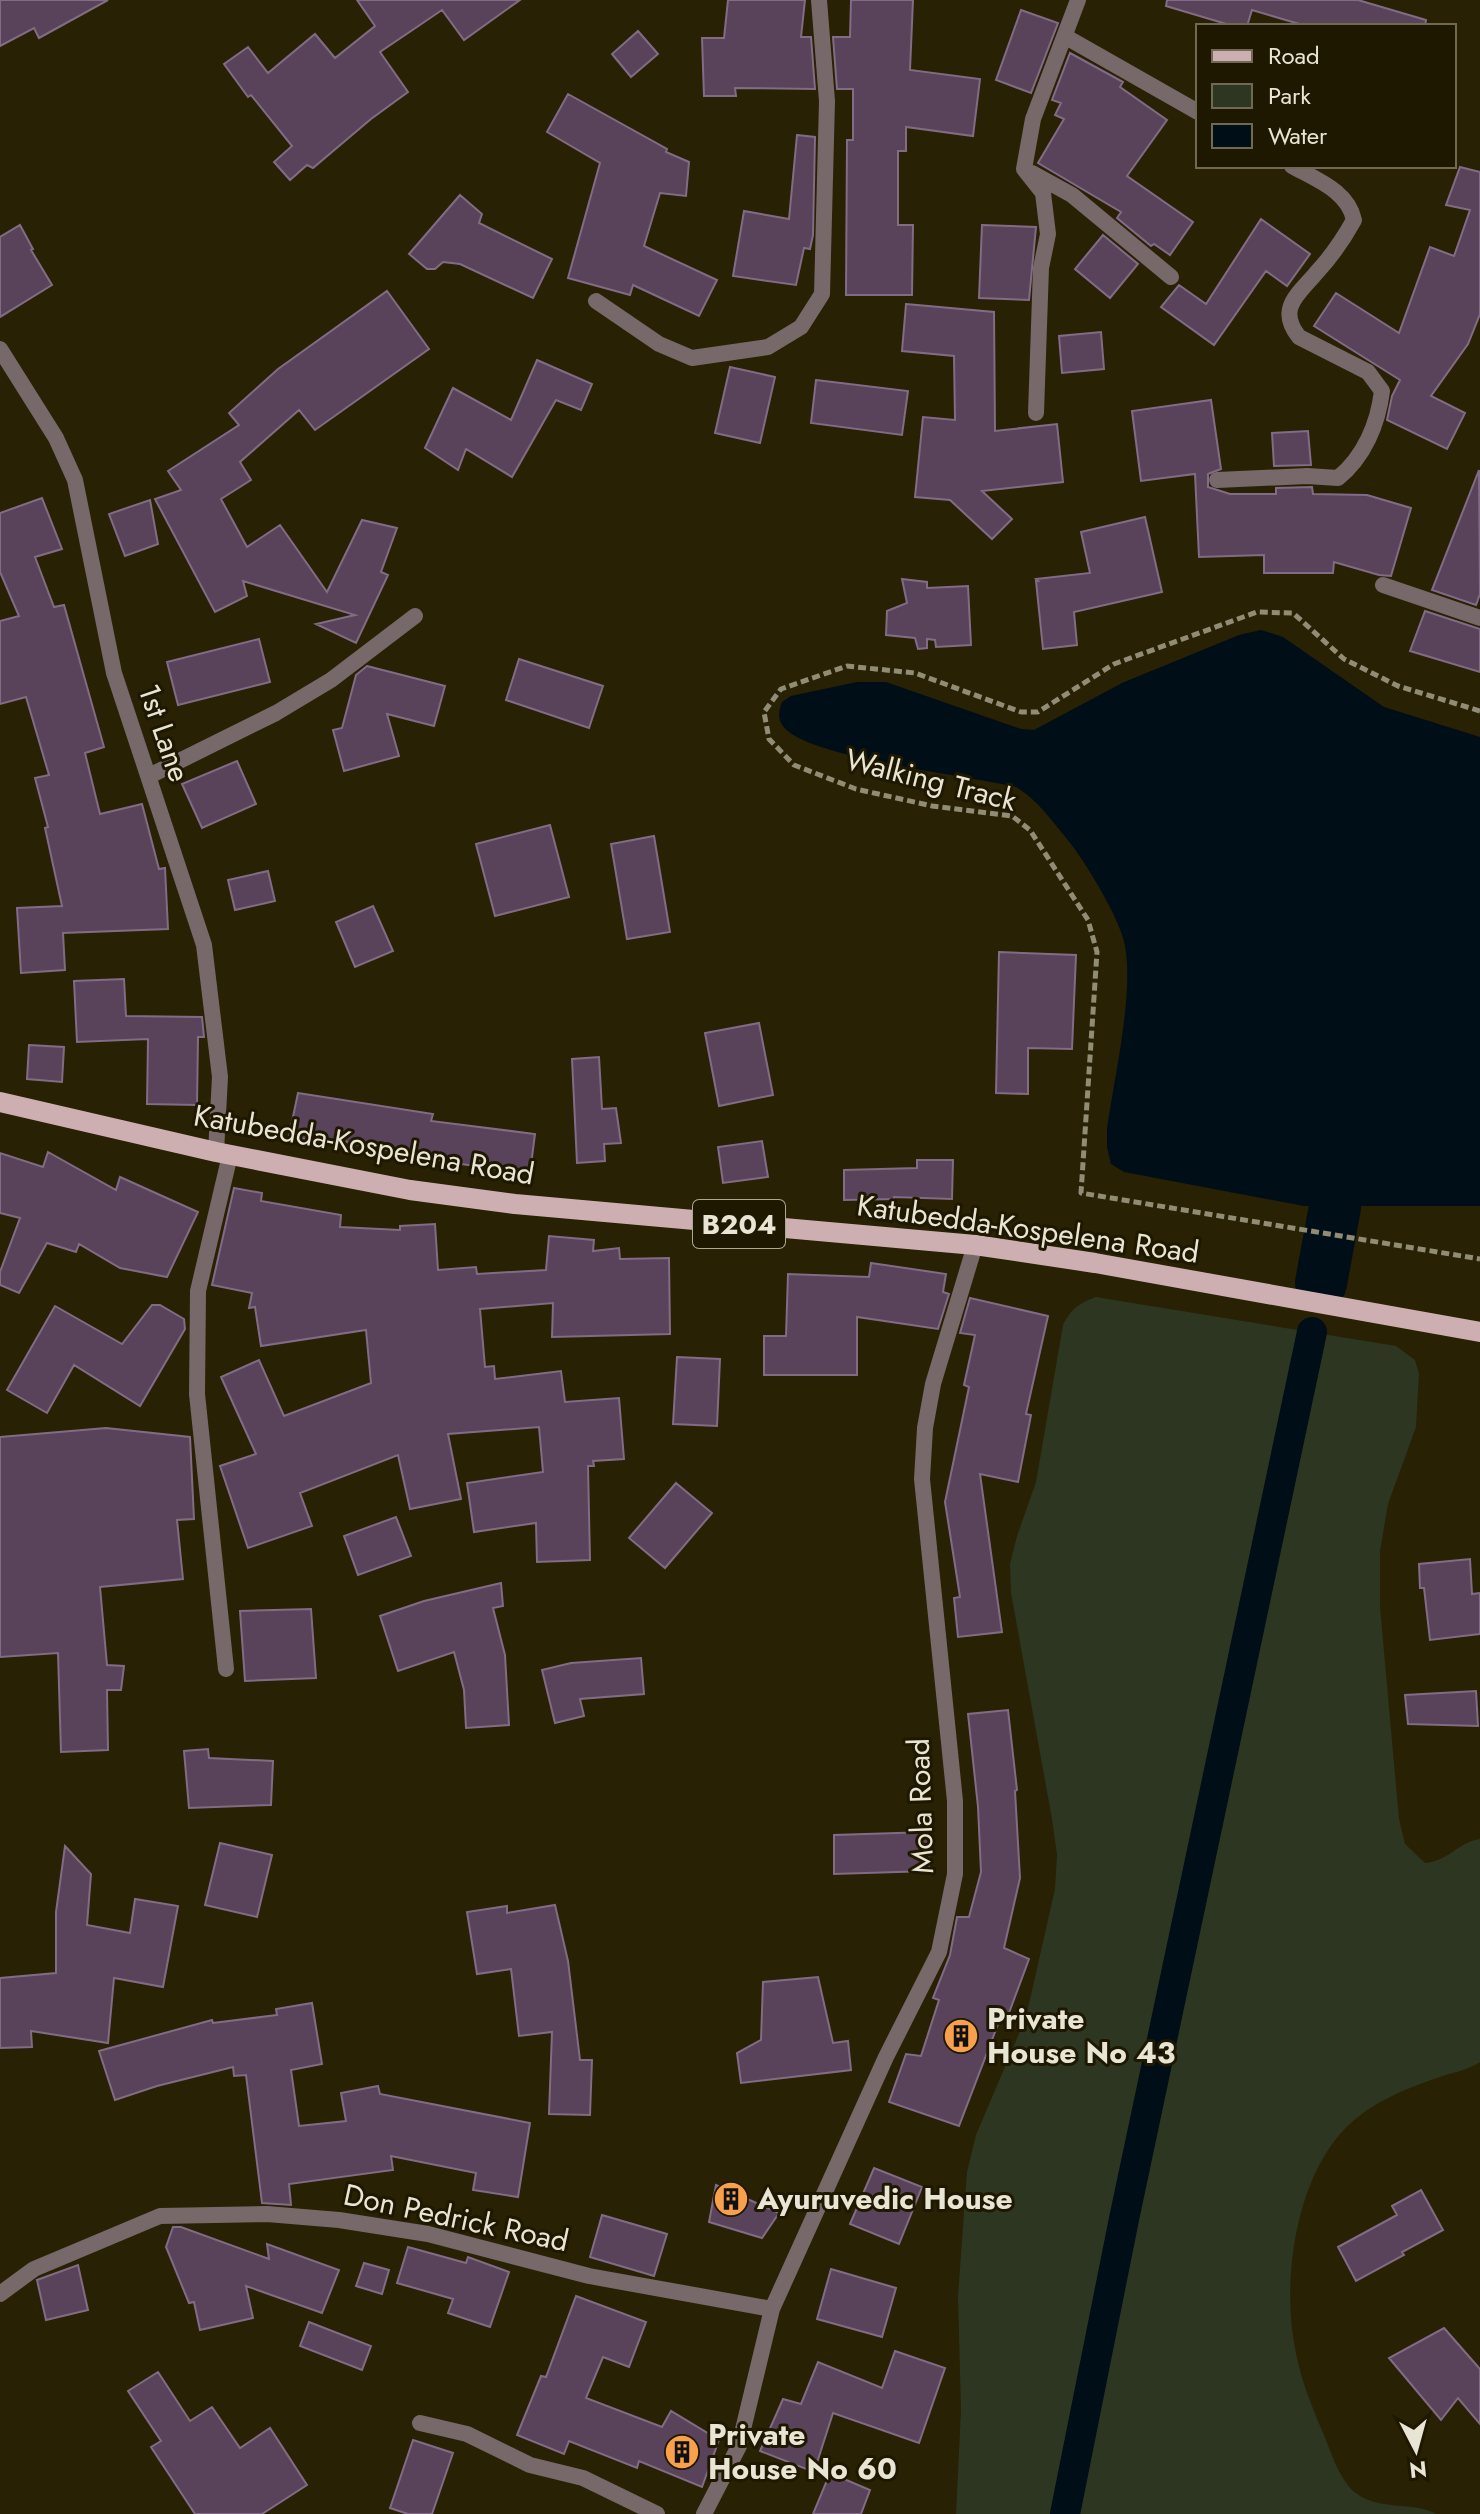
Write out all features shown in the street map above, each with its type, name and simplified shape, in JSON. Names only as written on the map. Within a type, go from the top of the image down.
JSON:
[{"type":"main road","name":"Katubedda-Kospelena Road","points":[[0,1102],[223,1153],[410,1190],[515,1204],[975,1245],[1095,1263],[1480,1332]]},
{"type":"street","points":[[596,301],[659,344],[692,358],[768,347],[801,327],[822,294],[827,101],[819,0]]},
{"type":"street","points":[[1036,413],[1041,268],[1048,234],[1043,193],[1024,169],[1033,119],[1078,0]]},
{"type":"street","points":[[1066,37],[1196,111]]},
{"type":"street","points":[[1217,480],[1307,476],[1338,478],[1354,465],[1379,416],[1382,391],[1368,372],[1299,337],[1292,327],[1289,310],[1295,296],[1317,272],[1354,220],[1351,204],[1334,190],[1296,168]]},
{"type":"street","points":[[1024,169],[1072,195],[1171,277]]},
{"type":"street","name":"1st Lane","points":[[0,349],[56,438],[75,480],[114,673],[204,945],[220,1077],[223,1153],[198,1291],[197,1394],[226,1669]]},
{"type":"street","points":[[1383,585],[1480,618]]},
{"type":"street","points":[[149,776],[276,713],[331,680],[415,616]]},
{"type":"street","name":"Mola Road","points":[[704,2514],[739,2446],[772,2309],[886,2057],[939,1952],[955,1874],[955,1801],[922,1479],[925,1428],[933,1384],[975,1245]]},
{"type":"street","name":"Don Pedrick Road","points":[[0,2294],[34,2269],[160,2216],[267,2214],[339,2220],[428,2234],[589,2276],[772,2309]]},
{"type":"street","points":[[420,2423],[467,2434],[530,2465],[583,2478],[657,2514]]},
{"type":"path","name":"Walking Track","points":[[1480,711],[1398,686],[1344,659],[1293,613],[1257,612],[1114,664],[1038,712],[1021,712],[915,673],[847,666],[781,689],[764,712],[769,739],[794,765],[856,789],[932,806],[1012,816],[1030,830],[1088,920],[1097,952],[1081,1193],[1480,1259]]},
{"type":"green space","points":[[1096,1297],[1396,1346],[1415,1360],[1419,1374],[1416,1427],[1388,1504],[1380,1551],[1380,1607],[1399,1819],[1405,1844],[1425,1863],[1441,1859],[1480,1839],[1480,2062],[1387,2099],[1362,2114],[1341,2133],[1325,2154],[1303,2206],[1296,2235],[1290,2294],[1291,2322],[1303,2381],[1346,2483],[1371,2501],[1437,2514],[956,2514],[961,2410],[958,2296],[967,2172],[976,2135],[1026,2017],[1055,1889],[1057,1855],[1011,1593],[1010,1564],[1036,1482],[1063,1325],[1076,1307]]},
{"type":"water","points":[[1261,630],[1283,637],[1384,707],[1480,737],[1480,1206],[1304,1206],[1124,1172],[1111,1164],[1107,1129],[1125,1012],[1125,946],[1110,907],[1074,849],[1038,804],[1016,787],[891,764],[822,747],[798,737],[783,726],[779,717],[782,702],[791,696],[857,682],[886,682],[1021,729],[1034,730],[1122,683],[1239,635]]},
{"type":"building","points":[[0,0],[108,0],[39,38],[34,28],[0,46]]},
{"type":"building","points":[[357,0],[520,0],[464,40],[442,10],[380,52],[408,92],[313,168],[307,165],[290,180],[274,162],[292,146],[251,95],[248,97],[224,64],[248,47],[268,73],[315,34],[335,58],[375,26]]},
{"type":"building","points":[[728,0],[805,0],[801,37],[811,37],[815,89],[735,88],[736,96],[704,96],[702,38],[724,38]]},
{"type":"building","points":[[851,0],[913,0],[910,70],[980,79],[973,136],[906,127],[906,151],[898,151],[898,225],[913,225],[912,295],[846,295],[847,140],[853,140],[853,89],[837,89],[833,37],[850,37]]},
{"type":"building","points":[[1167,0],[1358,0],[1426,20],[1425,24],[1299,24],[1252,10],[1248,24],[1226,24],[1166,6]]},
{"type":"building","points":[[1021,10],[1058,23],[1031,93],[996,80]]},
{"type":"building","points":[[638,31],[658,54],[631,77],[612,54]]},
{"type":"building","points":[[1070,53],[1123,82],[1120,87],[1167,120],[1127,176],[1193,222],[1170,255],[1154,244],[1151,246],[1117,218],[1121,212],[1038,163],[1064,119],[1055,115],[1061,103],[1052,100]]},
{"type":"building","points":[[568,94],[667,149],[666,152],[689,162],[686,196],[660,193],[644,246],[717,280],[699,316],[633,285],[630,295],[568,278],[600,163],[547,132]]},
{"type":"building","points":[[797,135],[815,137],[813,235],[810,249],[804,248],[796,285],[733,276],[744,211],[789,219]]},
{"type":"building","points":[[1460,167],[1480,172],[1480,314],[1468,344],[1431,396],[1465,413],[1447,449],[1387,420],[1392,396],[1400,380],[1314,326],[1336,293],[1399,333],[1430,247],[1454,256],[1470,210],[1446,205]]},
{"type":"building","points":[[460,195],[482,214],[479,223],[552,259],[533,298],[460,264],[443,262],[435,269],[427,269],[409,254]]},
{"type":"building","points":[[1261,219],[1310,254],[1287,286],[1266,271],[1214,345],[1161,307],[1179,285],[1206,304]]},
{"type":"building","points":[[20,225],[52,285],[0,317],[0,237]]},
{"type":"building","points":[[982,225],[1036,227],[1029,300],[979,298]]},
{"type":"building","points":[[1103,235],[1138,264],[1110,298],[1075,269]]},
{"type":"building","points":[[387,291],[429,349],[315,430],[299,410],[240,462],[251,480],[221,499],[247,547],[280,525],[327,592],[362,520],[397,528],[381,572],[388,575],[356,643],[316,624],[355,615],[243,581],[247,596],[215,612],[155,499],[181,490],[168,471],[239,425],[229,413],[278,369]]},
{"type":"building","points":[[906,304],[994,312],[995,431],[1057,424],[1063,482],[982,491],[1012,519],[992,539],[950,500],[915,497],[923,417],[955,420],[954,356],[902,351]]},
{"type":"building","points":[[1101,332],[1104,369],[1062,373],[1059,336]]},
{"type":"building","points":[[537,360],[592,384],[581,410],[556,400],[512,477],[466,449],[458,470],[425,448],[453,388],[511,420]]},
{"type":"building","points":[[730,367],[775,377],[760,443],[715,433]]},
{"type":"building","points":[[816,380],[908,391],[902,435],[811,423]]},
{"type":"building","points":[[1211,400],[1221,469],[1208,474],[1208,487],[1230,494],[1276,494],[1276,488],[1312,487],[1313,494],[1367,495],[1411,508],[1391,576],[1334,562],[1333,573],[1264,573],[1264,555],[1199,557],[1195,474],[1141,481],[1132,411]]},
{"type":"building","points":[[1308,431],[1311,465],[1274,466],[1272,433]]},
{"type":"building","points":[[1479,470],[1480,594],[1476,605],[1432,590]]},
{"type":"building","points":[[42,498],[62,549],[35,557],[54,607],[64,605],[104,747],[85,753],[100,814],[142,804],[159,869],[165,868],[168,929],[63,933],[65,970],[21,973],[17,908],[62,906],[45,828],[48,827],[35,778],[49,775],[26,697],[0,704],[0,621],[19,616],[0,572],[0,513]]},
{"type":"building","points":[[150,500],[158,544],[125,556],[109,514]]},
{"type":"building","points":[[1145,517],[1162,592],[1074,612],[1077,645],[1043,649],[1036,579],[1090,573],[1081,532]]},
{"type":"building","points":[[902,579],[927,582],[927,588],[968,586],[971,645],[936,647],[935,640],[927,639],[927,648],[918,649],[915,638],[886,635],[887,611],[907,603]]},
{"type":"building","points":[[1425,611],[1480,629],[1480,672],[1410,651]]},
{"type":"building","points":[[259,639],[270,682],[178,705],[167,662]]},
{"type":"building","points":[[519,659],[603,686],[589,728],[506,700]]},
{"type":"building","points":[[367,666],[445,686],[434,726],[387,714],[399,756],[344,771],[333,730],[342,728],[356,675]]},
{"type":"building","points":[[237,761],[256,804],[202,828],[182,784]]},
{"type":"building","points":[[550,825],[569,897],[495,916],[476,844]]},
{"type":"building","points":[[654,836],[670,932],[627,939],[611,844]]},
{"type":"building","points":[[268,871],[275,901],[235,910],[228,880]]},
{"type":"building","points":[[373,906],[393,951],[355,967],[336,922]]},
{"type":"building","points":[[999,952],[1076,955],[1072,1049],[1028,1048],[1028,1094],[996,1093]]},
{"type":"building","points":[[124,979],[126,1016],[202,1017],[204,1037],[198,1037],[197,1105],[147,1104],[148,1039],[77,1042],[74,981]]},
{"type":"building","points":[[759,1023],[773,1095],[719,1106],[705,1033]]},
{"type":"building","points":[[29,1045],[64,1047],[62,1082],[27,1079]]},
{"type":"building","points":[[599,1057],[602,1109],[616,1108],[621,1143],[604,1144],[605,1161],[577,1163],[572,1059]]},
{"type":"building","points":[[298,1093],[433,1114],[431,1121],[535,1134],[530,1173],[453,1163],[340,1141],[339,1146],[289,1136]]},
{"type":"building","points":[[762,1141],[768,1177],[723,1183],[718,1147]]},
{"type":"building","points":[[48,1152],[116,1190],[120,1177],[198,1212],[167,1277],[120,1268],[79,1244],[76,1252],[47,1243],[19,1293],[0,1285],[0,1272],[20,1218],[0,1213],[0,1153],[43,1167]]},
{"type":"building","points":[[917,1160],[953,1160],[952,1199],[894,1197],[844,1200],[844,1170],[917,1168]]},
{"type":"building","points":[[234,1188],[262,1193],[261,1201],[341,1215],[340,1227],[400,1230],[400,1226],[435,1224],[438,1270],[476,1267],[477,1274],[546,1270],[549,1236],[594,1240],[593,1251],[619,1248],[620,1259],[669,1258],[670,1334],[552,1337],[553,1303],[480,1309],[485,1367],[494,1366],[495,1379],[561,1371],[565,1402],[619,1398],[624,1459],[593,1461],[594,1466],[588,1466],[590,1560],[537,1562],[536,1523],[474,1532],[467,1483],[543,1472],[539,1427],[448,1434],[461,1499],[410,1509],[398,1455],[300,1493],[312,1526],[248,1548],[220,1466],[256,1454],[221,1377],[259,1360],[284,1416],[371,1383],[366,1330],[261,1346],[255,1307],[249,1308],[252,1293],[212,1285]]},
{"type":"building","points":[[871,1263],[946,1274],[943,1292],[949,1294],[938,1329],[857,1317],[857,1375],[764,1375],[764,1336],[786,1336],[788,1274],[869,1277]]},
{"type":"building","points":[[970,1298],[1048,1316],[1026,1414],[1031,1415],[1018,1482],[980,1474],[1002,1632],[958,1637],[954,1598],[960,1597],[945,1502],[969,1387],[964,1385],[975,1335],[960,1333]]},
{"type":"building","points":[[152,1305],[160,1305],[184,1319],[185,1329],[140,1406],[74,1365],[47,1413],[7,1390],[55,1306],[122,1344]]},
{"type":"building","points":[[677,1357],[720,1359],[717,1426],[673,1424]]},
{"type":"building","points":[[106,1428],[190,1437],[194,1519],[177,1520],[183,1579],[100,1587],[107,1665],[124,1666],[121,1690],[107,1690],[108,1750],[61,1752],[58,1653],[0,1657],[0,1437]]},
{"type":"building","points":[[676,1483],[712,1513],[665,1568],[629,1538]]},
{"type":"building","points":[[396,1517],[411,1556],[358,1575],[344,1536]]},
{"type":"building","points":[[1470,1559],[1472,1594],[1480,1593],[1480,1634],[1430,1640],[1424,1588],[1420,1588],[1419,1564]]},
{"type":"building","points":[[501,1583],[503,1606],[493,1608],[505,1655],[509,1725],[466,1728],[464,1690],[454,1652],[398,1671],[380,1616],[424,1601]]},
{"type":"building","points":[[311,1609],[316,1678],[245,1681],[240,1611]]},
{"type":"building","points":[[641,1658],[644,1694],[580,1699],[584,1716],[555,1723],[542,1670],[571,1663]]},
{"type":"building","points":[[1476,1691],[1478,1726],[1408,1724],[1405,1695]]},
{"type":"building","points":[[1008,1710],[1017,1790],[1020,1878],[1004,1948],[1029,1959],[1006,2021],[1000,2019],[959,2126],[889,2102],[906,2054],[921,2056],[939,2000],[933,1998],[950,1955],[957,1917],[969,1917],[981,1872],[968,1714]]},
{"type":"building","points":[[208,1749],[209,1758],[273,1761],[271,1805],[189,1808],[184,1751]]},
{"type":"building","points":[[928,1832],[929,1871],[834,1874],[834,1835]]},
{"type":"building","points":[[220,1843],[272,1855],[257,1917],[205,1905]]},
{"type":"building","points":[[65,1846],[91,1874],[87,1925],[130,1933],[135,1899],[178,1906],[163,1987],[114,1978],[108,2043],[31,2031],[32,2047],[0,2048],[0,1978],[56,1973],[56,1912]]},
{"type":"building","points":[[555,1905],[568,1961],[580,2060],[592,2060],[590,2115],[549,2114],[552,2032],[519,2036],[511,1969],[477,1974],[467,1912],[507,1906],[507,1913]]},
{"type":"building","points":[[818,1977],[833,2043],[848,2041],[851,2070],[741,2083],[737,2053],[761,2040],[763,1982]]},
{"type":"building","points":[[312,2003],[322,2064],[291,2070],[299,2126],[346,2121],[341,2093],[378,2086],[380,2094],[530,2123],[518,2197],[473,2190],[476,2173],[391,2156],[393,2170],[289,2184],[291,2205],[262,2203],[246,2075],[234,2076],[233,2067],[115,2100],[99,2051],[212,2020],[213,2023],[277,2015],[276,2009]]},
{"type":"building","points":[[874,2168],[922,2187],[899,2244],[850,2224]]},
{"type":"building","name":"Ayuruvedic House","points":[[716,2185],[779,2213],[762,2238],[709,2222]]},
{"type":"building","points":[[1421,2190],[1443,2230],[1356,2281],[1338,2247],[1397,2215],[1392,2206]]},
{"type":"building","points":[[602,2215],[667,2234],[654,2276],[590,2257]]},
{"type":"building","points":[[173,2227],[181,2227],[269,2259],[267,2244],[339,2270],[322,2313],[246,2286],[253,2318],[200,2330],[194,2302],[189,2303],[166,2247]]},
{"type":"building","points":[[408,2247],[466,2263],[468,2257],[509,2272],[490,2327],[448,2313],[453,2299],[397,2283]]},
{"type":"building","points":[[364,2263],[389,2270],[382,2294],[356,2286]]},
{"type":"building","points":[[78,2265],[88,2310],[46,2320],[37,2280]]},
{"type":"building","points":[[831,2269],[896,2288],[882,2337],[817,2319]]},
{"type":"building","points":[[576,2296],[646,2322],[629,2367],[603,2357],[586,2398],[662,2427],[671,2411],[719,2440],[702,2487],[639,2461],[637,2468],[569,2441],[564,2454],[517,2435],[541,2376],[546,2377]]},
{"type":"building","points":[[309,2322],[371,2346],[362,2370],[300,2346]]},
{"type":"building","points":[[1444,2328],[1480,2369],[1480,2424],[1458,2398],[1441,2420],[1389,2358]]},
{"type":"building","points":[[895,2351],[945,2368],[919,2443],[833,2413],[814,2472],[760,2451],[783,2399],[801,2404],[818,2362],[882,2388]]},
{"type":"building","points":[[158,2372],[190,2421],[212,2407],[240,2448],[270,2428],[307,2485],[262,2514],[195,2514],[151,2447],[161,2441],[128,2391]]},
{"type":"building","points":[[413,2440],[453,2453],[432,2514],[408,2514],[390,2508]]},
{"type":"building","points":[[830,2473],[870,2490],[861,2514],[813,2514]]},
{"type":"waterway","points":[[1321,1283],[1335,1207]]},
{"type":"waterway","points":[[1065,2514],[1124,2219],[1312,1332]]},
{"type":"place","name":"Private House No 43","points":[[961,2036]]},
{"type":"place","name":"Ayuruvedic House","points":[[731,2199]]},
{"type":"place","name":"Private House No 60","points":[[682,2452]]}]
